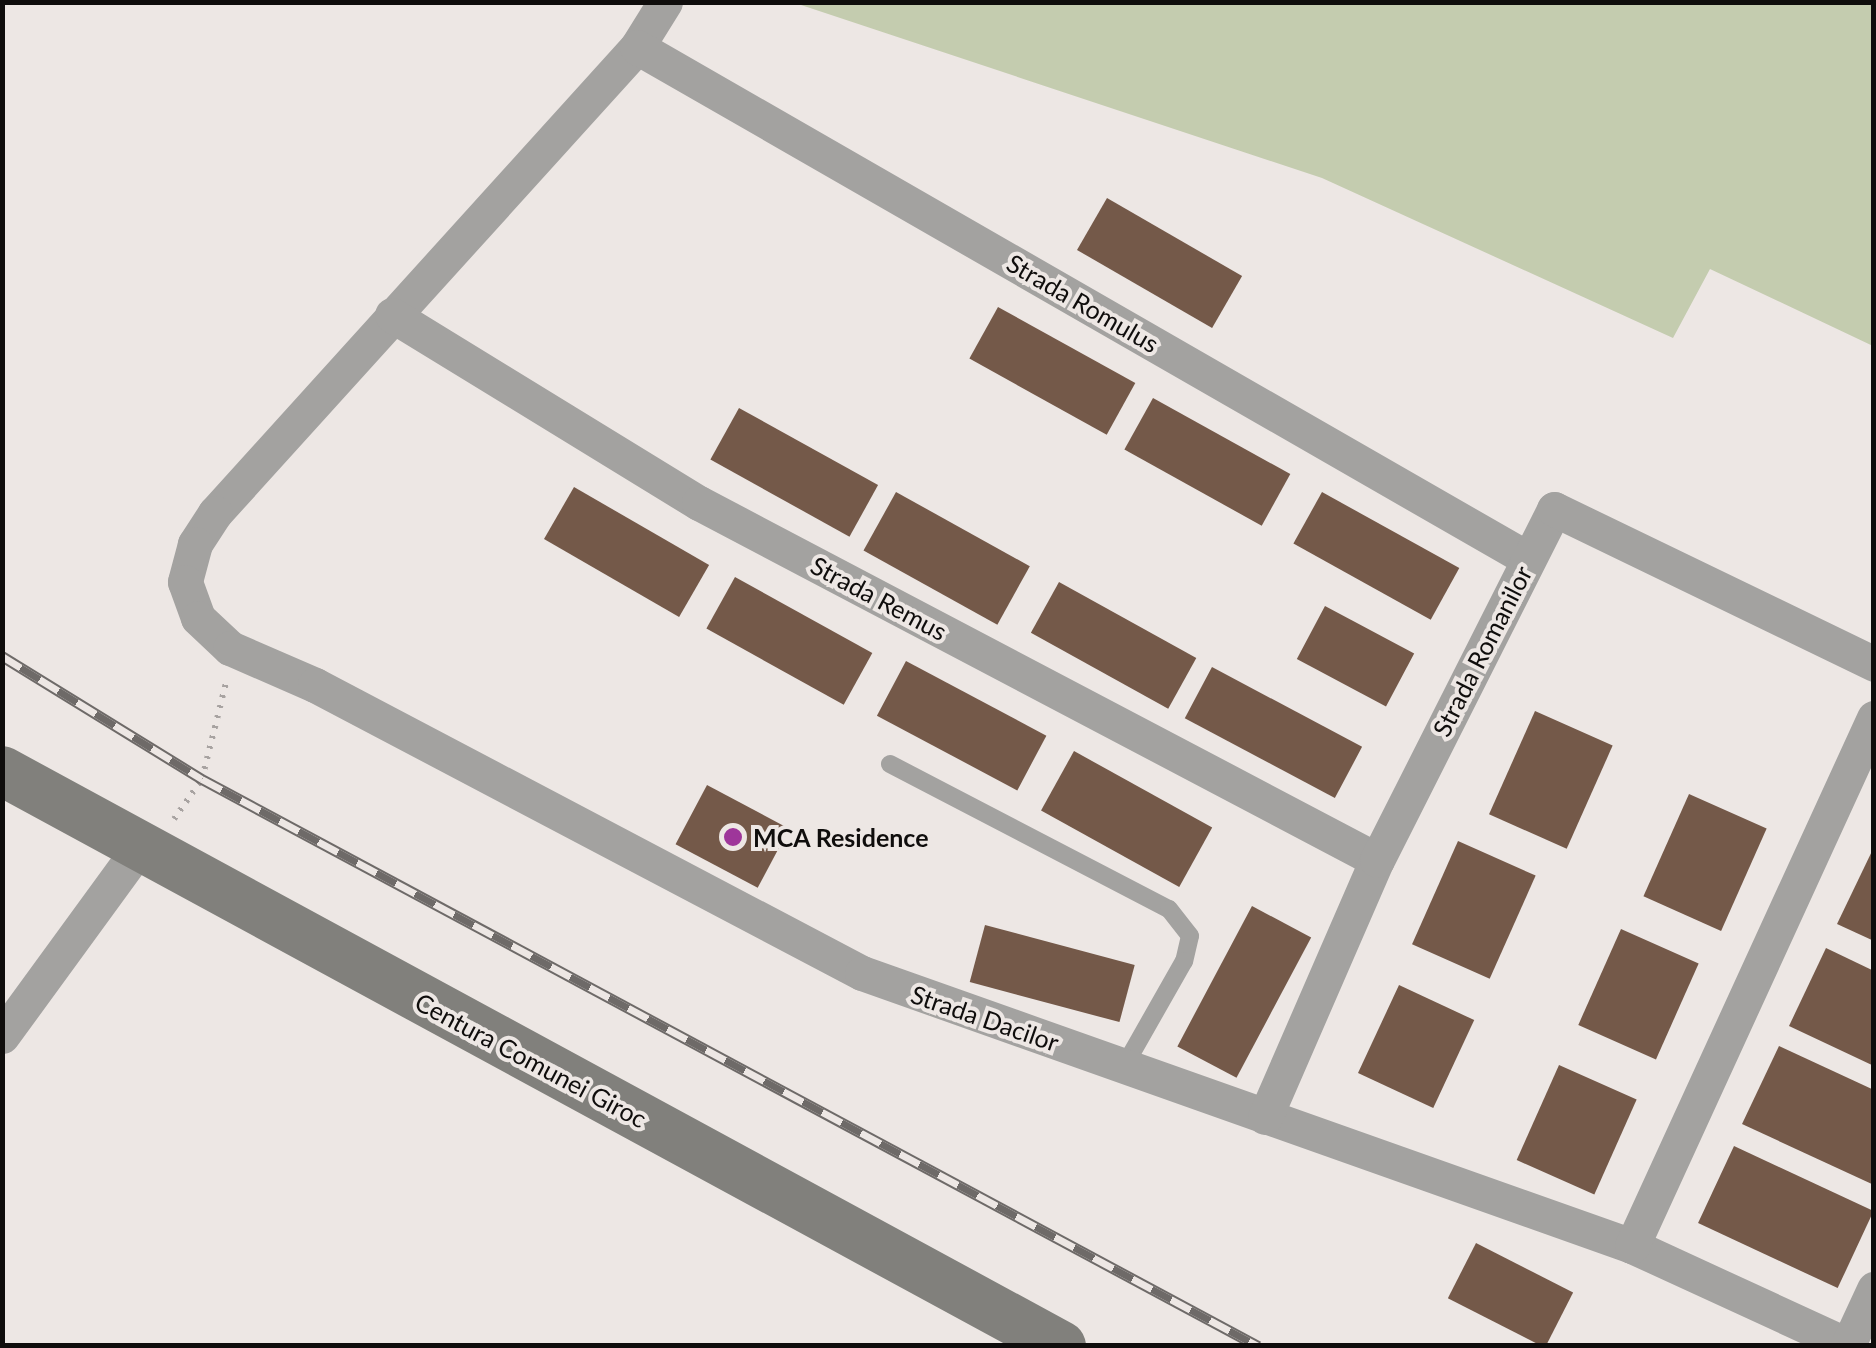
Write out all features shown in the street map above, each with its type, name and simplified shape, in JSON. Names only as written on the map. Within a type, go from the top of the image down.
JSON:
[{"type":"main road","name":"Centura Comunei Giroc","points":[[2,772],[1062,1346]]},
{"type":"street","points":[[392,315],[637,47],[666,2]]},
{"type":"street","name":"Strada Romulus","points":[[637,47],[1528,559]]},
{"type":"street","name":"Strada Dacilor","points":[[392,315],[215,513],[194,544],[184,582],[198,618],[230,648],[484,772],[815,952],[955,1010],[1125,1065],[1632,1246],[1848,1345]]},
{"type":"street","name":"Strada Remus","points":[[392,315],[699,503],[1378,860]]},
{"type":"street","name":"Strada Romanilor","points":[[1264,1117],[1378,860],[1554,509],[1874,664]]},
{"type":"street","points":[[1632,1246],[1874,718]]},
{"type":"street","points":[[2,1036],[140,848]]},
{"type":"street","points":[[1848,1345],[1874,1290]]},
{"type":"lane","points":[[890,764],[1170,909],[1190,936],[1184,961],[1125,1065]]},
{"type":"path","points":[[140,848],[169,826],[202,779],[223,711],[230,648]]},
{"type":"green space","points":[[795,3],[1873,3],[1873,346],[1710,269],[1673,338],[1322,178]]},
{"type":"building","points":[[1107,198],[1242,276],[1212,328],[1077,250]]},
{"type":"building","points":[[998,307],[1135,383],[1107,435],[969,359]]},
{"type":"building","points":[[1153,398],[1290,474],[1262,526],[1124,450]]},
{"type":"building","points":[[739,408],[878,485],[849,537],[710,460]]},
{"type":"building","points":[[574,487],[709,565],[679,617],[544,539]]},
{"type":"building","points":[[896,492],[1030,566],[997,625],[864,551]]},
{"type":"building","points":[[1322,492],[1459,568],[1431,620],[1293,544]]},
{"type":"building","points":[[735,577],[872,653],[844,705],[706,629]]},
{"type":"building","points":[[1059,582],[1196,658],[1168,709],[1031,633]]},
{"type":"building","points":[[1325,606],[1414,653],[1386,706],[1297,659]]},
{"type":"building","points":[[906,661],[1046,736],[1017,790],[877,716]]},
{"type":"building","points":[[1212,667],[1362,747],[1335,798],[1185,718]]},
{"type":"building","points":[[1535,711],[1613,746],[1567,849],[1489,814]]},
{"type":"building","points":[[1074,751],[1212,828],[1179,887],[1041,810]]},
{"type":"building","name":"MCA Residence","points":[[707,785],[789,829],[758,888],[676,844]]},
{"type":"building","points":[[1689,794],[1767,829],[1721,931],[1643,896]]},
{"type":"building","points":[[1458,841],[1536,876],[1490,979],[1412,944]]},
{"type":"building","points":[[1874,847],[1874,941],[1837,924]]},
{"type":"building","points":[[1252,906],[1311,937],[1237,1078],[1177,1046]]},
{"type":"building","points":[[985,925],[1135,965],[1119,1022],[970,982]]},
{"type":"building","points":[[1621,929],[1699,964],[1656,1059],[1578,1025]]},
{"type":"building","points":[[1826,948],[1874,971],[1874,1066],[1789,1026]]},
{"type":"building","points":[[1399,985],[1474,1020],[1433,1108],[1358,1073]]},
{"type":"building","points":[[1779,1046],[1874,1090],[1874,1185],[1742,1124]]},
{"type":"building","points":[[1559,1065],[1637,1100],[1594,1195],[1517,1160]]},
{"type":"building","points":[[1734,1146],[1874,1211],[1838,1288],[1698,1223]]},
{"type":"building","points":[[1476,1243],[1573,1292],[1546,1346],[1448,1298]]},
{"type":"railway","points":[[2,656],[202,779],[1258,1346]]},
{"type":"place","name":"MCA Residence","points":[[733,837]]}]
